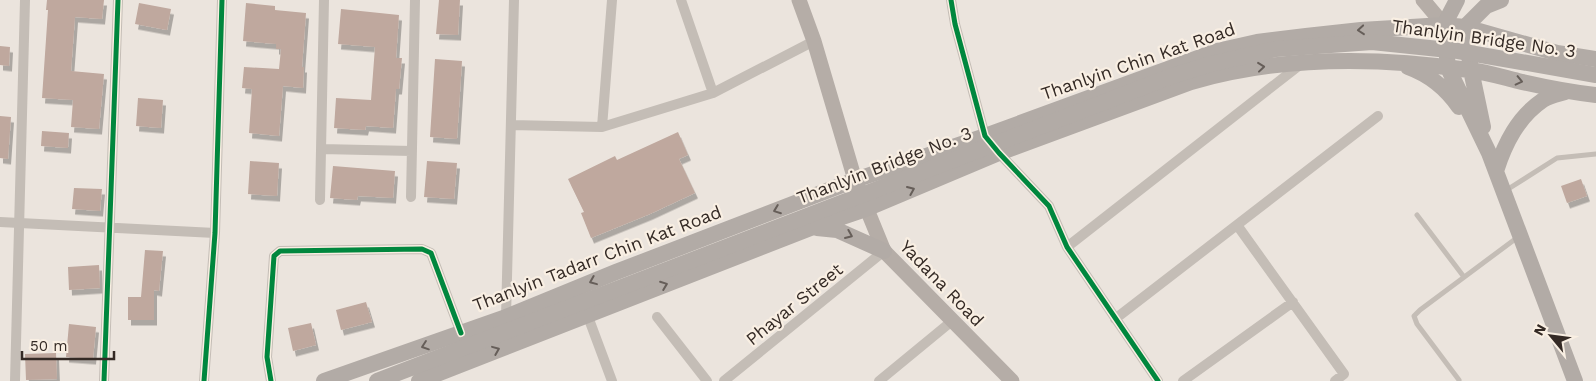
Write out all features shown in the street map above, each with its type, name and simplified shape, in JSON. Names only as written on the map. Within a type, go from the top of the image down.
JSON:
[{"type":"main road","name":"Yadana Road","points":[[799,0],[814,41],[855,180],[884,251],[1012,381]]},
{"type":"main road","points":[[1423,0],[1444,25]]},
{"type":"main road","points":[[1457,0],[1444,25],[1448,68],[1489,153],[1575,381]]},
{"type":"main road","points":[[1465,27],[1486,6],[1501,0]]},
{"type":"main road","name":"Thanlyin Chin Kat Road","points":[[855,180],[985,136],[1217,51],[1257,42],[1361,30],[1444,25],[1465,27]]},
{"type":"main road","points":[[1465,27],[1557,53],[1596,59]]},
{"type":"main road","points":[[1465,27],[1471,70],[1489,153]]},
{"type":"main road","name":"Thanlyin Bridge No. 3","points":[[377,381],[1163,79],[1211,64],[1276,49],[1372,42],[1458,51],[1596,75]]},
{"type":"main road","name":"Thanlyin Chin Kat Road","points":[[866,209],[999,153],[1191,82],[1238,70],[1302,63],[1392,61],[1471,70]]},
{"type":"main road","points":[[1392,61],[1418,71],[1437,82],[1450,94],[1489,153]]},
{"type":"main road","points":[[1471,70],[1567,92],[1596,96]]},
{"type":"main road","points":[[1496,171],[1502,152],[1519,121],[1544,99],[1567,92]]},
{"type":"main road","name":"Thanlyin Tadarr Chin Kat Road","points":[[333,380],[506,316],[855,180]]},
{"type":"main road","points":[[419,381],[813,227],[866,209]]},
{"type":"main road","points":[[813,227],[837,230],[884,251]]},
{"type":"main road","points":[[616,272],[627,300]]},
{"type":"street","points":[[15,381],[25,0]]},
{"type":"street","points":[[104,381],[118,0]]},
{"type":"street","points":[[204,381],[215,233],[222,0]]},
{"type":"street","points":[[320,200],[324,0]]},
{"type":"street","points":[[411,197],[415,0]]},
{"type":"street","points":[[506,316],[514,0]]},
{"type":"street","points":[[602,127],[612,0]]},
{"type":"street","points":[[681,0],[713,93]]},
{"type":"street","points":[[951,0],[955,24],[985,136],[1049,206],[1067,246],[1158,381]]},
{"type":"street","points":[[511,125],[602,127],[713,93],[814,41]]},
{"type":"street","points":[[1067,246],[1302,63]]},
{"type":"street","points":[[1115,319],[1378,116]]},
{"type":"street","points":[[321,149],[412,151]]},
{"type":"street","points":[[0,222],[215,233]]},
{"type":"street","points":[[1237,225],[1344,374],[1335,381]]},
{"type":"street","points":[[271,381],[267,357],[274,256],[280,251],[422,249],[431,253],[461,333]]},
{"type":"street","name":"Phayar Street","points":[[724,381],[884,251]]},
{"type":"street","points":[[1183,381],[1293,302]]},
{"type":"street","points":[[587,314],[612,381]]},
{"type":"street","points":[[658,317],[707,381]]},
{"type":"street","points":[[879,381],[952,321]]},
{"type":"lane","points":[[1504,191],[1557,158],[1596,154]]},
{"type":"lane","points":[[1417,215],[1464,277]]},
{"type":"lane","points":[[1459,380],[1417,324],[1414,316],[1521,236]]},
{"type":"building","points":[[47,0],[104,0],[102,19],[75,17],[71,71],[104,74],[99,129],[71,127],[73,100],[42,98],[48,10],[46,10]]},
{"type":"building","points":[[439,0],[460,0],[458,35],[436,34]]},
{"type":"building","points":[[139,3],[171,9],[167,30],[135,24]]},
{"type":"building","points":[[246,3],[275,6],[275,10],[306,13],[302,67],[304,67],[303,88],[283,86],[279,136],[249,133],[252,89],[242,88],[244,67],[279,69],[281,49],[276,49],[276,44],[243,41]]},
{"type":"building","points":[[341,9],[399,15],[396,58],[402,58],[399,89],[396,89],[393,128],[366,126],[365,130],[334,128],[336,98],[371,100],[375,47],[338,44]]},
{"type":"building","points":[[0,46],[10,47],[9,66],[0,65]]},
{"type":"building","points":[[435,59],[462,61],[457,139],[430,137]]},
{"type":"building","points":[[138,98],[163,100],[161,128],[136,126]]},
{"type":"building","points":[[0,116],[11,117],[8,159],[0,158]]},
{"type":"building","points":[[42,131],[69,133],[68,148],[41,146]]},
{"type":"building","points":[[678,132],[688,155],[679,159],[695,193],[591,238],[581,213],[584,212],[568,179],[615,156],[617,160]]},
{"type":"building","points":[[250,161],[279,163],[277,196],[248,194]]},
{"type":"building","points":[[427,161],[457,163],[454,199],[424,197]]},
{"type":"building","points":[[333,166],[395,171],[393,198],[358,196],[357,200],[330,198]]},
{"type":"building","points":[[1581,179],[1587,196],[1567,203],[1561,186]]},
{"type":"building","points":[[74,188],[102,189],[100,211],[72,209]]},
{"type":"building","points":[[145,250],[163,251],[159,291],[154,290],[154,320],[128,320],[128,297],[141,297]]},
{"type":"building","points":[[99,265],[100,288],[69,290],[68,267]]},
{"type":"building","points":[[366,302],[372,322],[341,330],[336,310]]},
{"type":"building","points":[[311,323],[316,345],[293,351],[288,328]]},
{"type":"building","points":[[69,324],[96,327],[93,359],[66,357]]},
{"type":"building","points":[[56,353],[57,379],[26,380],[25,354]]},
{"type":"cycle path","points":[[104,381],[118,0]]},
{"type":"cycle path","points":[[204,381],[215,233],[222,0]]},
{"type":"cycle path","points":[[951,0],[955,24],[985,136],[1049,206],[1067,247],[1158,381]]},
{"type":"cycle path","points":[[271,381],[267,357],[274,256],[280,251],[422,249],[431,253],[461,333]]}]
